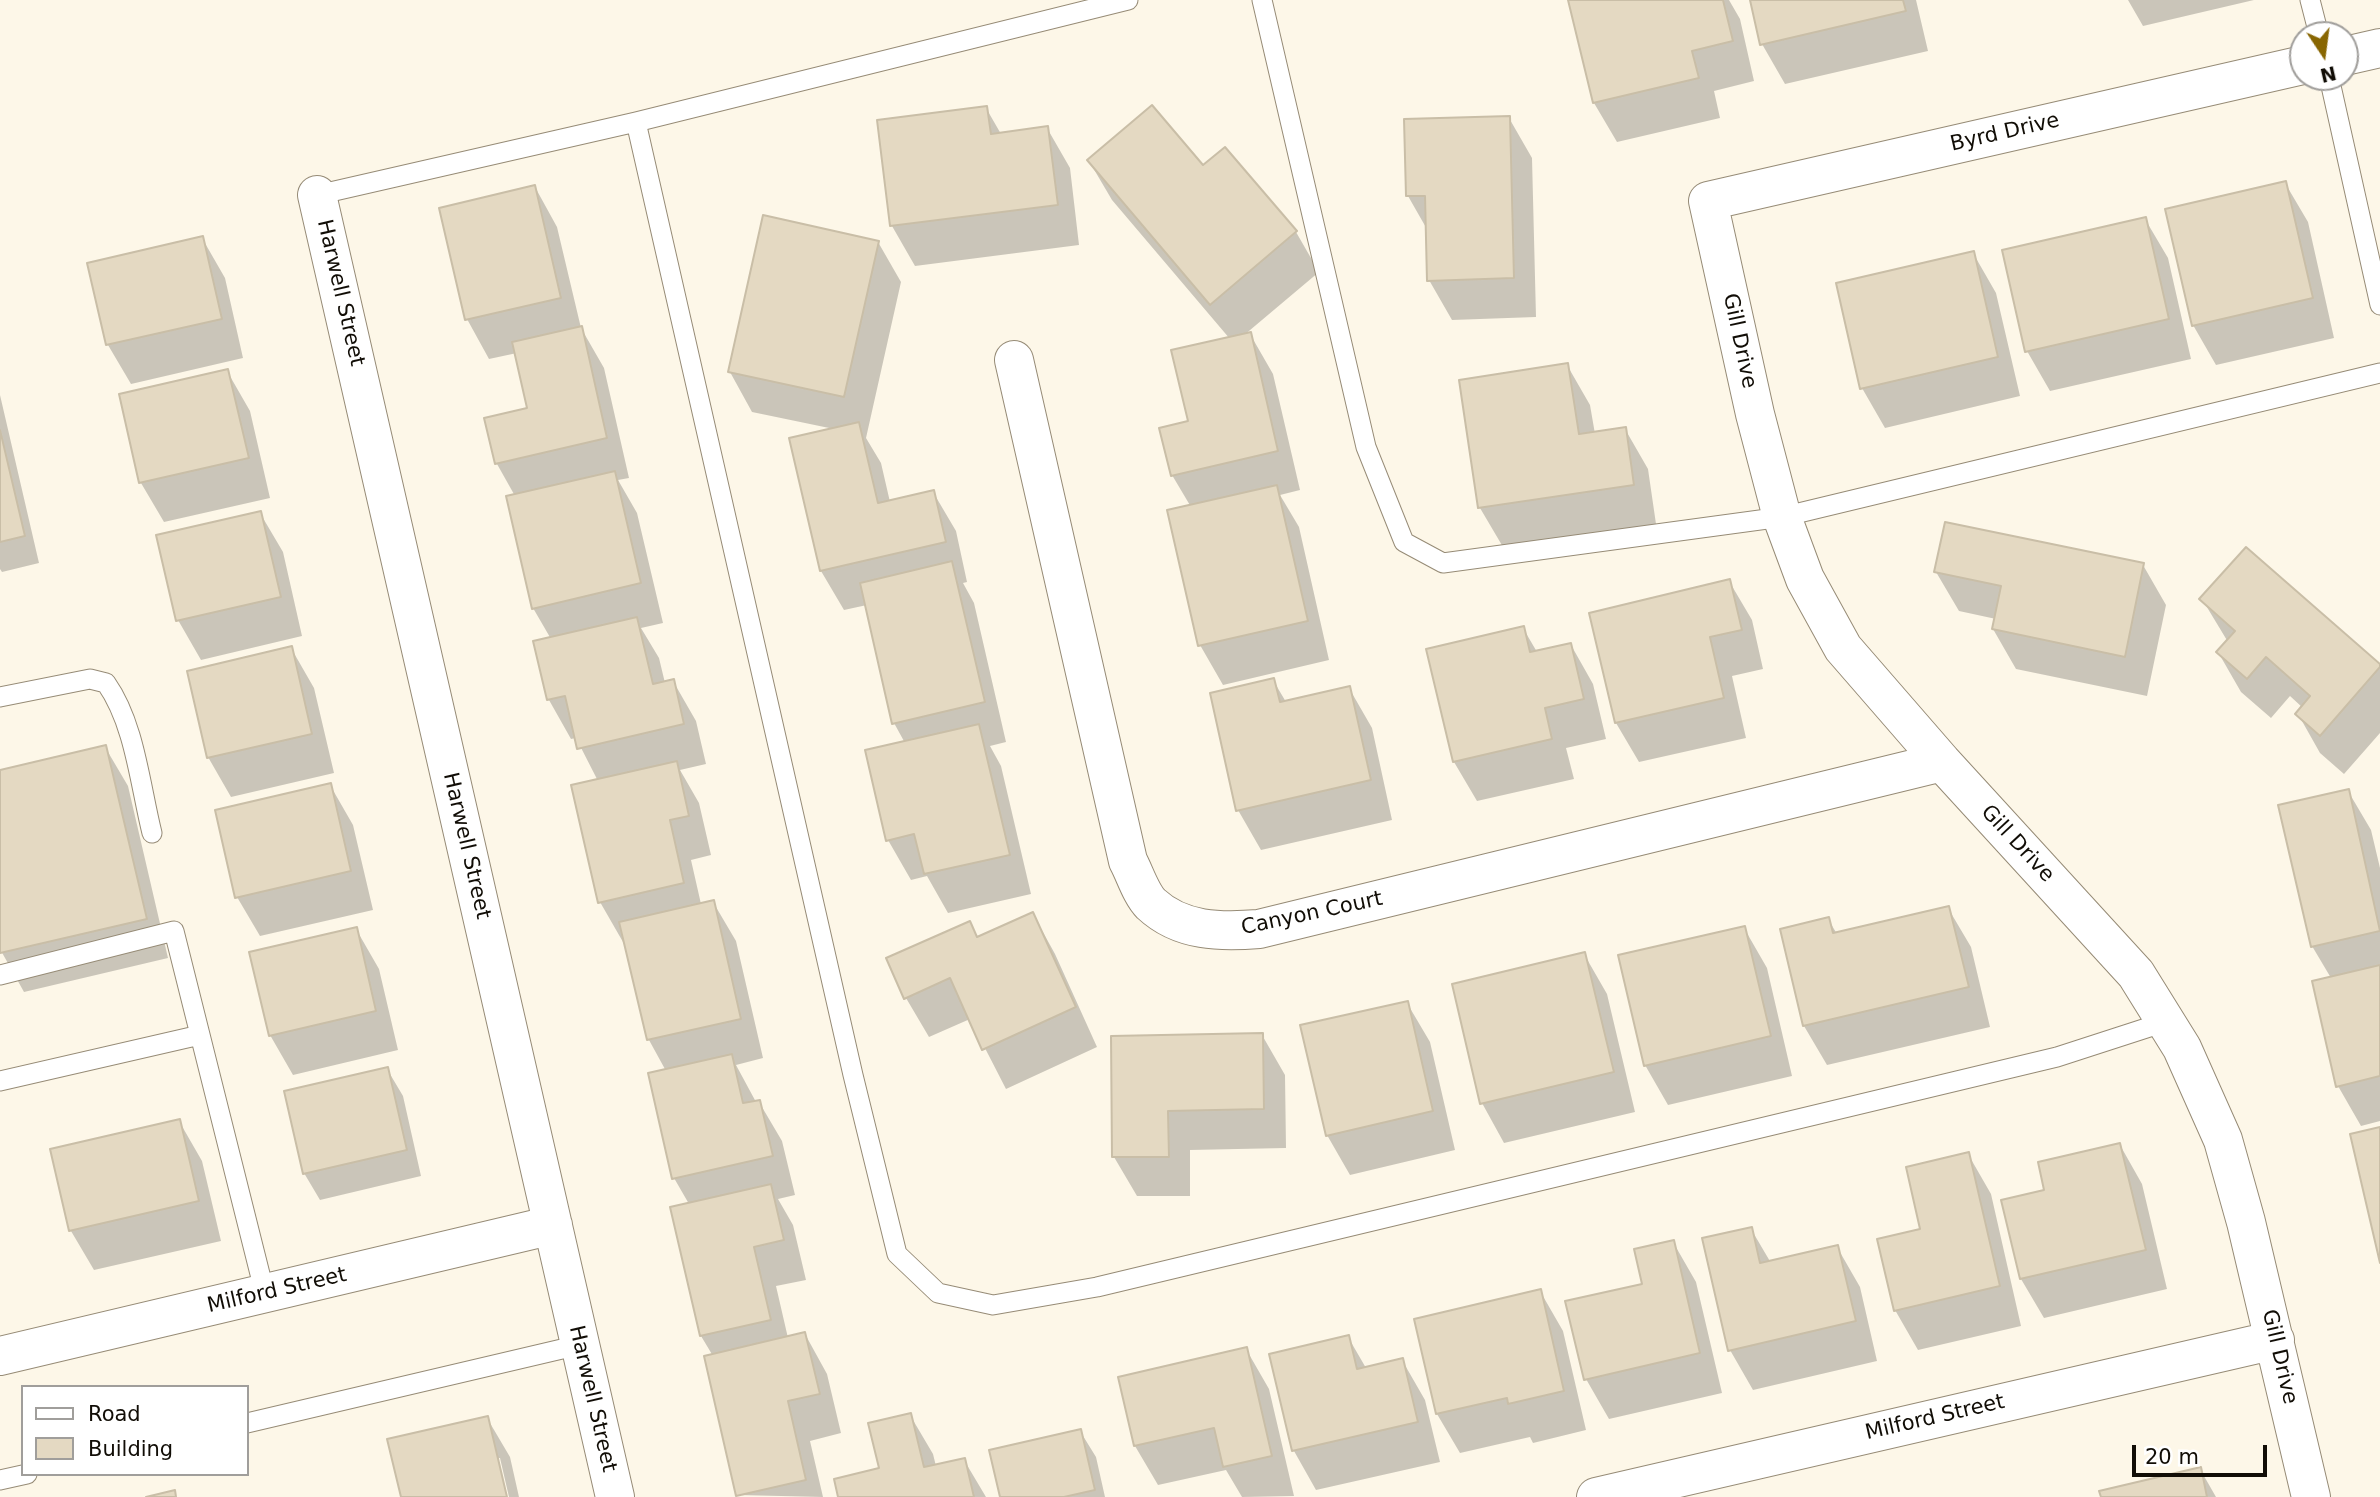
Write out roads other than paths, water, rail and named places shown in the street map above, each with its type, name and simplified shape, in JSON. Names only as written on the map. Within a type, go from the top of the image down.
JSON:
[{"type":"street","points":[[2359,53],[2380,48]]},
{"type":"street","name":"Byrd Drive","points":[[1708,201],[2289,68]]},
{"type":"street","name":"Harwell Street","points":[[317,195],[615,1497]]},
{"type":"street","name":"Gill Drive","points":[[1708,201],[1755,414],[1782,517],[1805,579],[1843,648],[1942,762],[2136,974],[2182,1048],[2223,1140],[2275,1340],[2311,1497]]},
{"type":"street","name":"Canyon Court","points":[[1014,360],[1128,861],[1150,903],[1178,923],[1223,932],[1259,929],[1942,762]]},
{"type":"street","name":"Milford Street","points":[[0,1356],[553,1225]]},
{"type":"street","name":"Milford Street","points":[[1596,1497],[2275,1340]]},
{"type":"lane","points":[[317,195],[636,121],[1128,0]]},
{"type":"lane","points":[[1262,0],[1366,447],[1404,542],[1443,563],[1782,517],[2380,373]]},
{"type":"lane","points":[[2310,0],[2315,21]]},
{"type":"lane","points":[[2332,91],[2380,305]]},
{"type":"lane","points":[[636,121],[850,1061],[897,1254],[938,1293],[993,1305],[1097,1287],[2057,1057],[2165,1022]]},
{"type":"lane","points":[[0,697],[90,679],[106,683],[116,696],[127,730],[152,833]]},
{"type":"lane","points":[[0,975],[174,931],[265,1294]]},
{"type":"lane","points":[[0,1081],[200,1035]]},
{"type":"lane","points":[[248,1423],[579,1345]]},
{"type":"lane","points":[[0,1480],[21,1475]]}]
